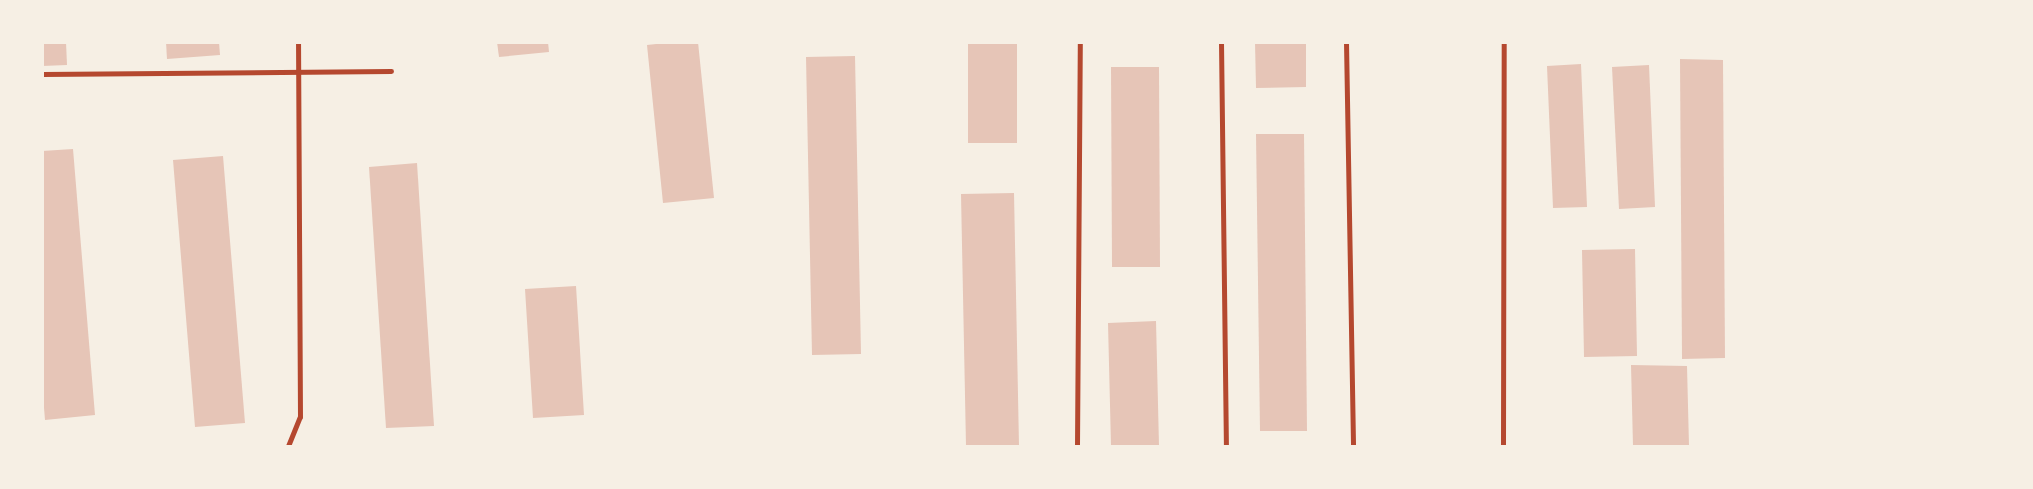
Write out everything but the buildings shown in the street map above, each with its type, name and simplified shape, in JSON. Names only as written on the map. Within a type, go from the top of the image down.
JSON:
[{"type":"street","points":[[288,446],[300,417],[298,42]]},
{"type":"street","points":[[1077,446],[1080,42]]},
{"type":"street","points":[[1220,42],[1226,446]]},
{"type":"street","points":[[1346,42],[1353,446]]},
{"type":"street","points":[[1503,446],[1504,42]]},
{"type":"street","points":[[42,74],[391,71]]}]
